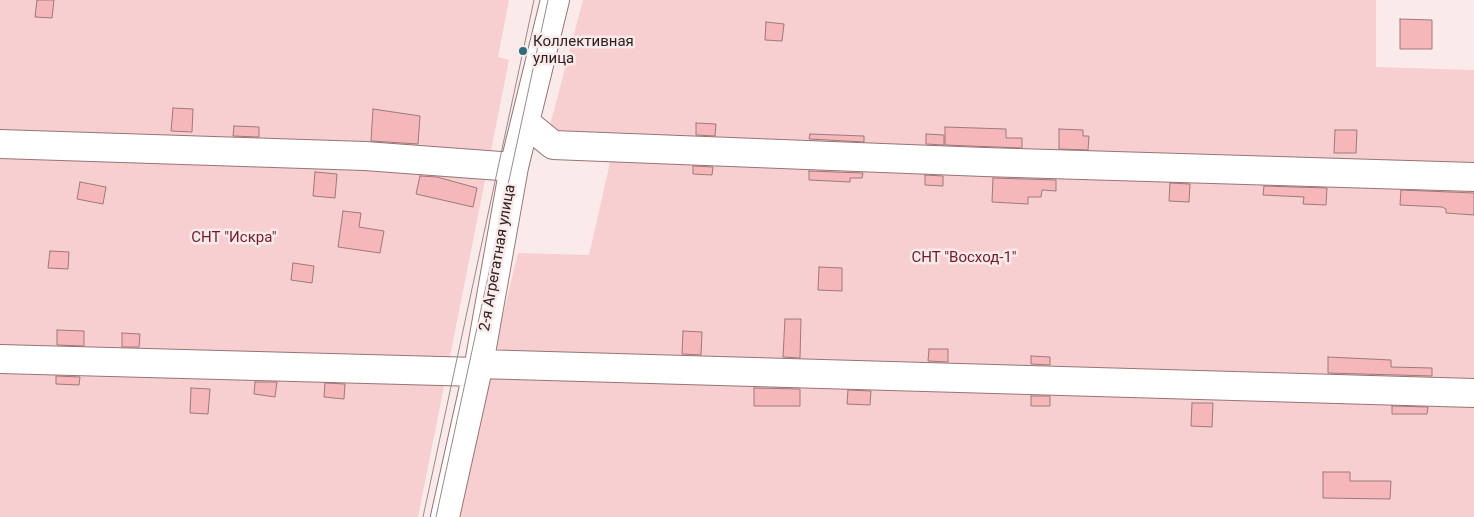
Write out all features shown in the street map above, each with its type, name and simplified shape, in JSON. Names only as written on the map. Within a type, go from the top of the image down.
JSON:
[{"type":"street","name":"2-я Агрегатная улица","points":[[446,517],[478,368],[514,167],[555,0]]},
{"type":"street","points":[[525,122],[553,145],[994,163],[1474,177]]},
{"type":"street","points":[[0,144],[365,156],[514,167]]},
{"type":"street","points":[[0,359],[478,368],[1474,393]]},
{"type":"green space","name":"СНТ \"Искра\"","points":[[0,0],[509,0],[498,57],[509,60],[418,517],[0,517]]},
{"type":"green space","name":"СНТ \"Восход-1\"","points":[[583,0],[1376,0],[1376,67],[1474,70],[1474,517],[454,517],[518,253],[589,255],[612,154],[543,152]]},
{"type":"building","points":[[37,0],[54,0],[52,18],[35,17]]},
{"type":"building","points":[[1400,19],[1432,20],[1432,49],[1400,49]]},
{"type":"building","points":[[766,22],[784,24],[782,41],[765,40]]},
{"type":"building","points":[[173,108],[193,109],[192,132],[171,131]]},
{"type":"building","points":[[373,109],[420,116],[418,144],[371,141]]},
{"type":"building","points":[[696,123],[716,124],[715,136],[696,135]]},
{"type":"building","points":[[234,126],[259,127],[259,137],[233,136]]},
{"type":"building","points":[[945,127],[1006,129],[1006,138],[1022,138],[1022,148],[945,145]]},
{"type":"building","points":[[1059,129],[1083,130],[1083,136],[1089,136],[1088,150],[1059,149]]},
{"type":"building","points":[[1335,130],[1357,130],[1356,153],[1334,153]]},
{"type":"building","points":[[810,134],[864,136],[864,142],[809,139]]},
{"type":"building","points":[[926,134],[944,135],[944,145],[926,144]]},
{"type":"building","points":[[693,166],[713,167],[712,175],[693,174]]},
{"type":"building","points":[[809,171],[863,173],[862,178],[850,178],[850,182],[809,180]]},
{"type":"building","points":[[315,172],[337,174],[335,198],[313,196]]},
{"type":"building","points":[[925,175],[943,176],[943,186],[925,185]]},
{"type":"building","points":[[420,176],[437,177],[477,188],[473,207],[416,194]]},
{"type":"building","points":[[993,178],[1056,180],[1056,191],[1042,190],[1041,197],[1028,197],[1028,204],[992,202]]},
{"type":"building","points":[[80,182],[106,187],[103,204],[77,199]]},
{"type":"building","points":[[1170,183],[1190,184],[1189,202],[1169,201]]},
{"type":"building","points":[[1264,186],[1327,188],[1326,205],[1303,204],[1304,197],[1263,195]]},
{"type":"building","points":[[1401,190],[1474,193],[1474,215],[1446,213],[1446,209],[1442,207],[1400,205]]},
{"type":"building","points":[[343,211],[361,213],[359,227],[384,231],[380,253],[338,247]]},
{"type":"building","points":[[50,251],[69,252],[68,269],[48,268]]},
{"type":"building","points":[[293,263],[314,266],[312,283],[291,280]]},
{"type":"building","points":[[819,267],[842,268],[842,291],[818,290]]},
{"type":"building","points":[[785,319],[801,319],[800,358],[783,357]]},
{"type":"building","points":[[57,330],[84,331],[84,346],[57,345]]},
{"type":"building","points":[[683,331],[702,332],[701,355],[682,354]]},
{"type":"building","points":[[122,333],[140,334],[139,347],[122,347]]},
{"type":"building","points":[[929,349],[948,349],[948,362],[928,361]]},
{"type":"building","points":[[1031,356],[1050,357],[1050,365],[1031,364]]},
{"type":"building","points":[[1328,357],[1391,360],[1391,367],[1432,368],[1432,376],[1328,373]]},
{"type":"building","points":[[56,376],[80,377],[79,385],[56,384]]},
{"type":"building","points":[[255,382],[277,382],[275,397],[254,394]]},
{"type":"building","points":[[325,383],[345,384],[344,399],[324,397]]},
{"type":"building","points":[[191,388],[210,389],[208,414],[190,413]]},
{"type":"building","points":[[754,388],[800,389],[800,406],[754,406]]},
{"type":"building","points":[[848,390],[871,391],[870,405],[847,404]]},
{"type":"building","points":[[1031,396],[1050,396],[1050,406],[1031,406]]},
{"type":"building","points":[[1192,403],[1213,403],[1212,427],[1191,426]]},
{"type":"building","points":[[1392,406],[1428,407],[1427,414],[1392,414]]},
{"type":"building","points":[[1323,472],[1350,472],[1350,481],[1391,481],[1390,499],[1323,498]]},
{"type":"tram line","points":[[423,517],[534,0]]},
{"type":"tram line","points":[[436,517],[548,0]]},
{"type":"place","name":"Коллективная улица","points":[[523,51]]}]
